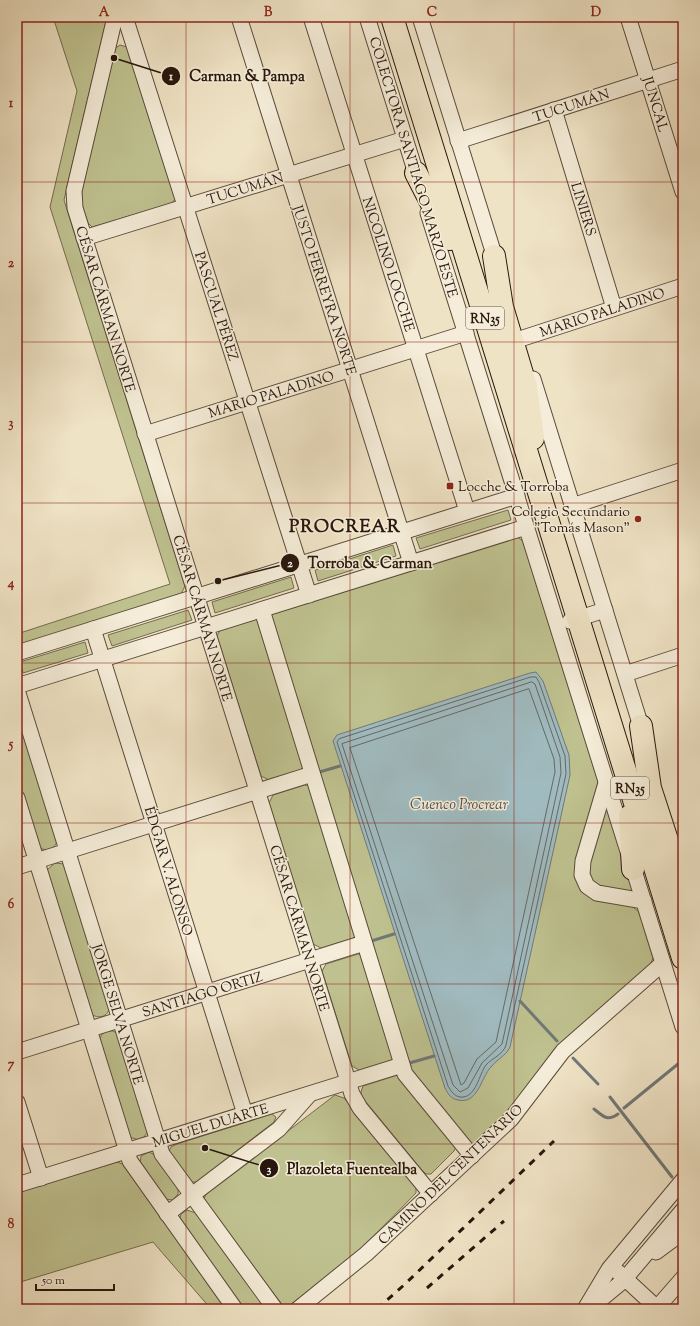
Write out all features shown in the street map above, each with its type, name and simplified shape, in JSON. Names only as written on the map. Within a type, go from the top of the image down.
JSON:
[{"type":"highway","name":"RN35","points":[[392,17],[512,406],[590,614],[593,668],[673,960]]},
{"type":"highway","name":"RN35","points":[[404,17],[533,438],[590,614],[683,926]]},
{"type":"highway","points":[[416,173],[453,245],[480,331],[512,406]]},
{"type":"highway","points":[[494,256],[502,307],[526,387],[533,438]]},
{"type":"highway","points":[[593,668],[604,729],[630,816],[633,869]]},
{"type":"highway","points":[[641,726],[650,788],[677,871],[683,922]]},
{"type":"street","name":"CÉSAR CÁRMAN NORTE","points":[[115,17],[74,191],[74,204],[348,1082],[358,1105],[431,1194]]},
{"type":"street","name":"PASCUAL PÉREZ","points":[[125,17],[309,595]]},
{"type":"street","name":"JUSTO FERREYRA NORTE","points":[[239,17],[411,563]]},
{"type":"street","name":"NICOLINO LOCCHE","points":[[311,17],[467,511]]},
{"type":"street","name":"COLECTORA SANTIAGO MARZO ESTE","points":[[367,17],[633,869],[644,901],[673,960],[683,1027]]},
{"type":"street","points":[[420,17],[572,506],[590,614],[625,674],[683,861]]},
{"type":"street","name":"JUNCAL","points":[[628,17],[683,192]]},
{"type":"street","name":"TUCUMÁN","points":[[458,141],[683,69]]},
{"type":"street","name":"LINIERS","points":[[554,110],[614,308]]},
{"type":"street","name":"TUCUMÁN","points":[[84,238],[405,138]]},
{"type":"street","name":"MARIO PALADINO","points":[[520,339],[683,286]]},
{"type":"street","name":"MARIO PALADINO","points":[[146,434],[466,333]]},
{"type":"street","points":[[572,506],[683,470]]},
{"type":"street","points":[[17,652],[517,496]]},
{"type":"street","points":[[17,686],[526,527]]},
{"type":"street","points":[[262,610],[402,1065],[408,1079],[472,1156]]},
{"type":"street","points":[[557,625],[590,614]]},
{"type":"street","name":"ÉDGAR V. ALONSO","points":[[93,629],[245,1114]]},
{"type":"street","points":[[625,674],[683,655]]},
{"type":"street","name":"JORGE SELVA NORTE","points":[[17,690],[164,1157],[275,1309]]},
{"type":"street","points":[[17,867],[312,774]]},
{"type":"street","points":[[606,782],[583,861],[582,871],[584,879],[587,886],[597,893],[644,901]]},
{"type":"street","points":[[17,798],[127,1151],[134,1168],[235,1309]]},
{"type":"street","name":"SANTIAGO ORTIZ","points":[[17,1052],[364,943]]},
{"type":"street","name":"CAMINO DEL CENTENARIO","points":[[298,1309],[358,1261],[515,1115],[563,1051],[673,960]]},
{"type":"street","name":"MIGUEL DUARTE","points":[[17,1185],[402,1065]]},
{"type":"street","points":[[167,1214],[279,1128],[310,1094]]},
{"type":"street","points":[[17,1102],[41,1178]]},
{"type":"street","points":[[585,1309],[611,1266],[683,1180]]},
{"type":"street","points":[[589,1309],[625,1279],[683,1210]]},
{"type":"street","points":[[636,1266],[683,1232]]},
{"type":"street","points":[[611,1266],[657,1309],[683,1278]]},
{"type":"green space","points":[[53,17],[107,17],[64,200],[185,586],[181,594],[17,646],[17,634],[170,584],[50,207],[77,91]]},
{"type":"green space","points":[[120,45],[127,47],[176,199],[170,204],[92,227],[88,223],[80,199],[114,49]]},
{"type":"green space","points":[[508,510],[511,520],[420,549],[416,538]]},
{"type":"green space","points":[[517,537],[523,541],[633,892],[629,904],[639,912],[653,958],[650,965],[560,1044],[511,1109],[472,1145],[408,1074],[411,1066],[409,1060],[403,1057],[370,950],[373,945],[371,937],[365,934],[318,781],[321,775],[319,769],[313,766],[270,615]]},
{"type":"green space","points":[[393,545],[396,556],[318,581],[315,570]]},
{"type":"green space","points":[[291,577],[294,588],[215,613],[212,602]]},
{"type":"green space","points":[[188,610],[192,620],[112,646],[108,635]]},
{"type":"green space","points":[[252,618],[259,619],[304,766],[299,771],[269,780],[261,776],[217,636],[220,630]]},
{"type":"green space","points":[[85,642],[88,653],[23,673],[20,662]]},
{"type":"green space","points":[[17,706],[57,841],[53,847],[45,850],[42,849],[36,842],[17,780]]},
{"type":"green space","points":[[305,785],[310,786],[356,935],[353,938],[321,948],[313,944],[269,803],[273,795]]},
{"type":"green space","points":[[55,863],[64,864],[110,1007],[105,1015],[99,1017],[90,1013],[47,870]]},
{"type":"green space","points":[[358,954],[362,955],[394,1057],[391,1060],[359,1070],[352,1066],[322,971],[326,964]]},
{"type":"green space","points":[[107,1031],[113,1031],[118,1034],[148,1131],[144,1137],[139,1140],[129,1137],[99,1040],[102,1034]]},
{"type":"green space","points":[[398,1075],[456,1147],[454,1151],[431,1174],[426,1174],[421,1169],[361,1096],[363,1086]]},
{"type":"green space","points":[[335,1095],[344,1098],[412,1182],[416,1188],[416,1193],[361,1249],[290,1305],[284,1307],[203,1200],[207,1193]]},
{"type":"green space","points":[[272,1114],[276,1117],[274,1122],[196,1182],[191,1182],[169,1151],[171,1147],[177,1144]]},
{"type":"green space","points":[[149,1152],[155,1155],[178,1188],[178,1194],[173,1200],[164,1199],[140,1164],[141,1156]]},
{"type":"green space","points":[[117,1162],[125,1165],[228,1309],[211,1309],[153,1242],[17,1283],[17,1193]]},
{"type":"green space","points":[[187,1210],[196,1213],[268,1309],[242,1309],[180,1218],[181,1214]]},
{"type":"water","name":"Cuenco Procrear","points":[[536,672],[543,681],[569,755],[570,775],[510,1047],[506,1053],[493,1064],[475,1094],[465,1100],[458,1100],[453,1099],[445,1088],[333,741],[337,735]]},
{"type":"waterway","points":[[316,773],[340,766]]},
{"type":"waterway","points":[[368,942],[394,934]]},
{"type":"waterway","points":[[520,1001],[557,1041]]},
{"type":"waterway","points":[[406,1064],[434,1056]]},
{"type":"waterway","points":[[573,1058],[598,1084]]},
{"type":"waterway","points":[[624,1108],[678,1064]]},
{"type":"waterway","points":[[610,1097],[672,1177]]},
{"type":"waterway","points":[[594,1109],[608,1118],[618,1114]]},
{"type":"railway","points":[[377,1309],[554,1141]]},
{"type":"railway","points":[[427,1288],[504,1221]]},
{"type":"place","name":"Carman & Pampa","points":[[114,58]]},
{"type":"place","name":"Locche & Torroba","points":[[450,486]]},
{"type":"place","name":"Colegio Secundario \"Tomás Mason\"","points":[[638,519]]},
{"type":"place","name":"Torroba & Carman","points":[[218,581]]},
{"type":"place","name":"Plazoleta Fuentealba","points":[[205,1148]]},
{"type":"district","name":"PROCREAR","points":[[345,526]]}]
